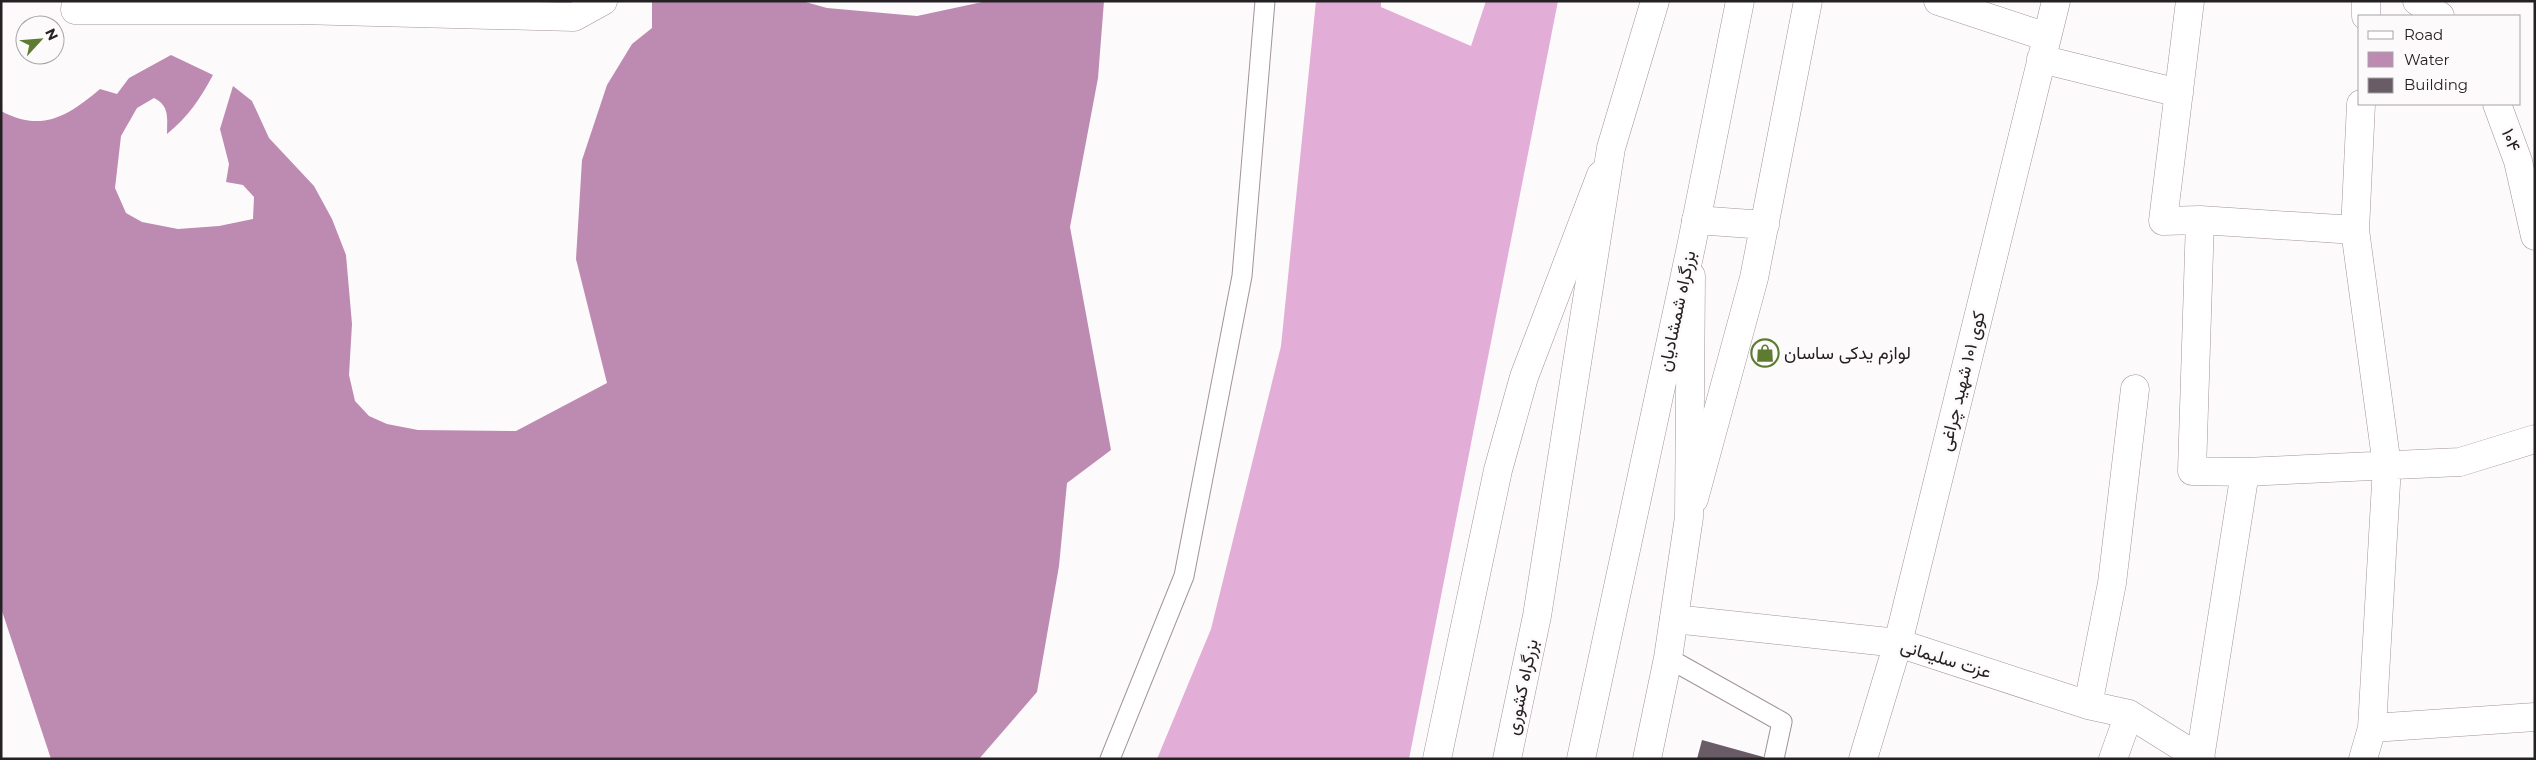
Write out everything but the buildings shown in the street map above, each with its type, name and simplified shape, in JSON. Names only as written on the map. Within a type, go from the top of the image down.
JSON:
[{"type":"main road","points":[[76,1],[76,10],[298,10],[574,17],[603,1]]},
{"type":"main road","points":[[1438,759],[1498,470],[1524,377],[1611,148],[1655,1]]},
{"type":"main road","name":"بزرگراه شمشادیان","points":[[1581,759],[1692,247],[1740,1]]},
{"type":"main road","points":[[1647,759],[1668,658],[1689,517],[1754,278],[1808,1]]},
{"type":"main road","points":[[1938,1],[2044,48],[2178,93]]},
{"type":"main road","name":"کوی ۱۰۱ شهید چراغی","points":[[1863,759],[1898,643],[2056,1]]},
{"type":"main road","points":[[2190,1],[2163,221],[2200,220],[2355,230]]},
{"type":"main road","points":[[2366,1],[2366,15]]},
{"type":"main road","points":[[2417,1],[2438,15]]},
{"type":"main road","points":[[2361,105],[2355,230],[2387,466],[2372,728],[2363,759]]},
{"type":"main road","name":"۱۰۴","points":[[2497,105],[2518,161],[2534,226]]},
{"type":"main road","name":"بزرگراه کشوری","points":[[1507,759],[1536,616],[1611,148]]},
{"type":"main road","points":[[1696,220],[1765,225]]},
{"type":"main road","points":[[2200,220],[2192,471],[2246,472],[2460,462],[2535,438]]},
{"type":"main road","points":[[1689,517],[1692,247]]},
{"type":"main road","points":[[2088,704],[2112,583],[2135,389]]},
{"type":"main road","points":[[2201,758],[2246,472]]},
{"type":"main road","name":"عزت سلیمانی","points":[[1674,619],[1898,643],[2088,704],[2129,714],[2201,758]]},
{"type":"main road","points":[[2113,759],[2129,714]]},
{"type":"main road","points":[[2372,728],[2535,717]]},
{"type":"lane","points":[[1110,759],[1184,576],[1242,276],[1264,1]]},
{"type":"lane","points":[[1668,658],[1782,722],[1774,759]]},
{"type":"shaded area","points":[[1316,1],[1381,1],[1381,7],[1471,46],[1486,1],[1558,1],[1409,759],[1157,759],[1211,629],[1281,346]]},
{"type":"water","points":[[652,1],[802,1],[827,8],[917,16],[987,1],[1104,1],[1098,78],[1070,227],[1111,450],[1067,483],[1059,566],[1037,692],[979,759],[51,759],[1,608],[1,111],[29,121],[42,121],[54,118],[77,107],[100,89],[117,94],[129,78],[171,55],[213,75],[193,107],[167,134],[166,113],[159,101],[154,98],[137,108],[121,136],[115,188],[126,213],[142,222],[178,229],[219,226],[253,219],[254,197],[243,185],[226,182],[229,164],[220,129],[233,86],[252,101],[269,138],[314,186],[332,219],[346,255],[352,324],[349,375],[355,401],[369,416],[387,424],[418,430],[516,431],[607,383],[576,259],[582,160],[607,85],[632,44],[652,28]]},
{"type":"place","name":"لوازم یدکی ساسان","points":[[1765,353]]}]
